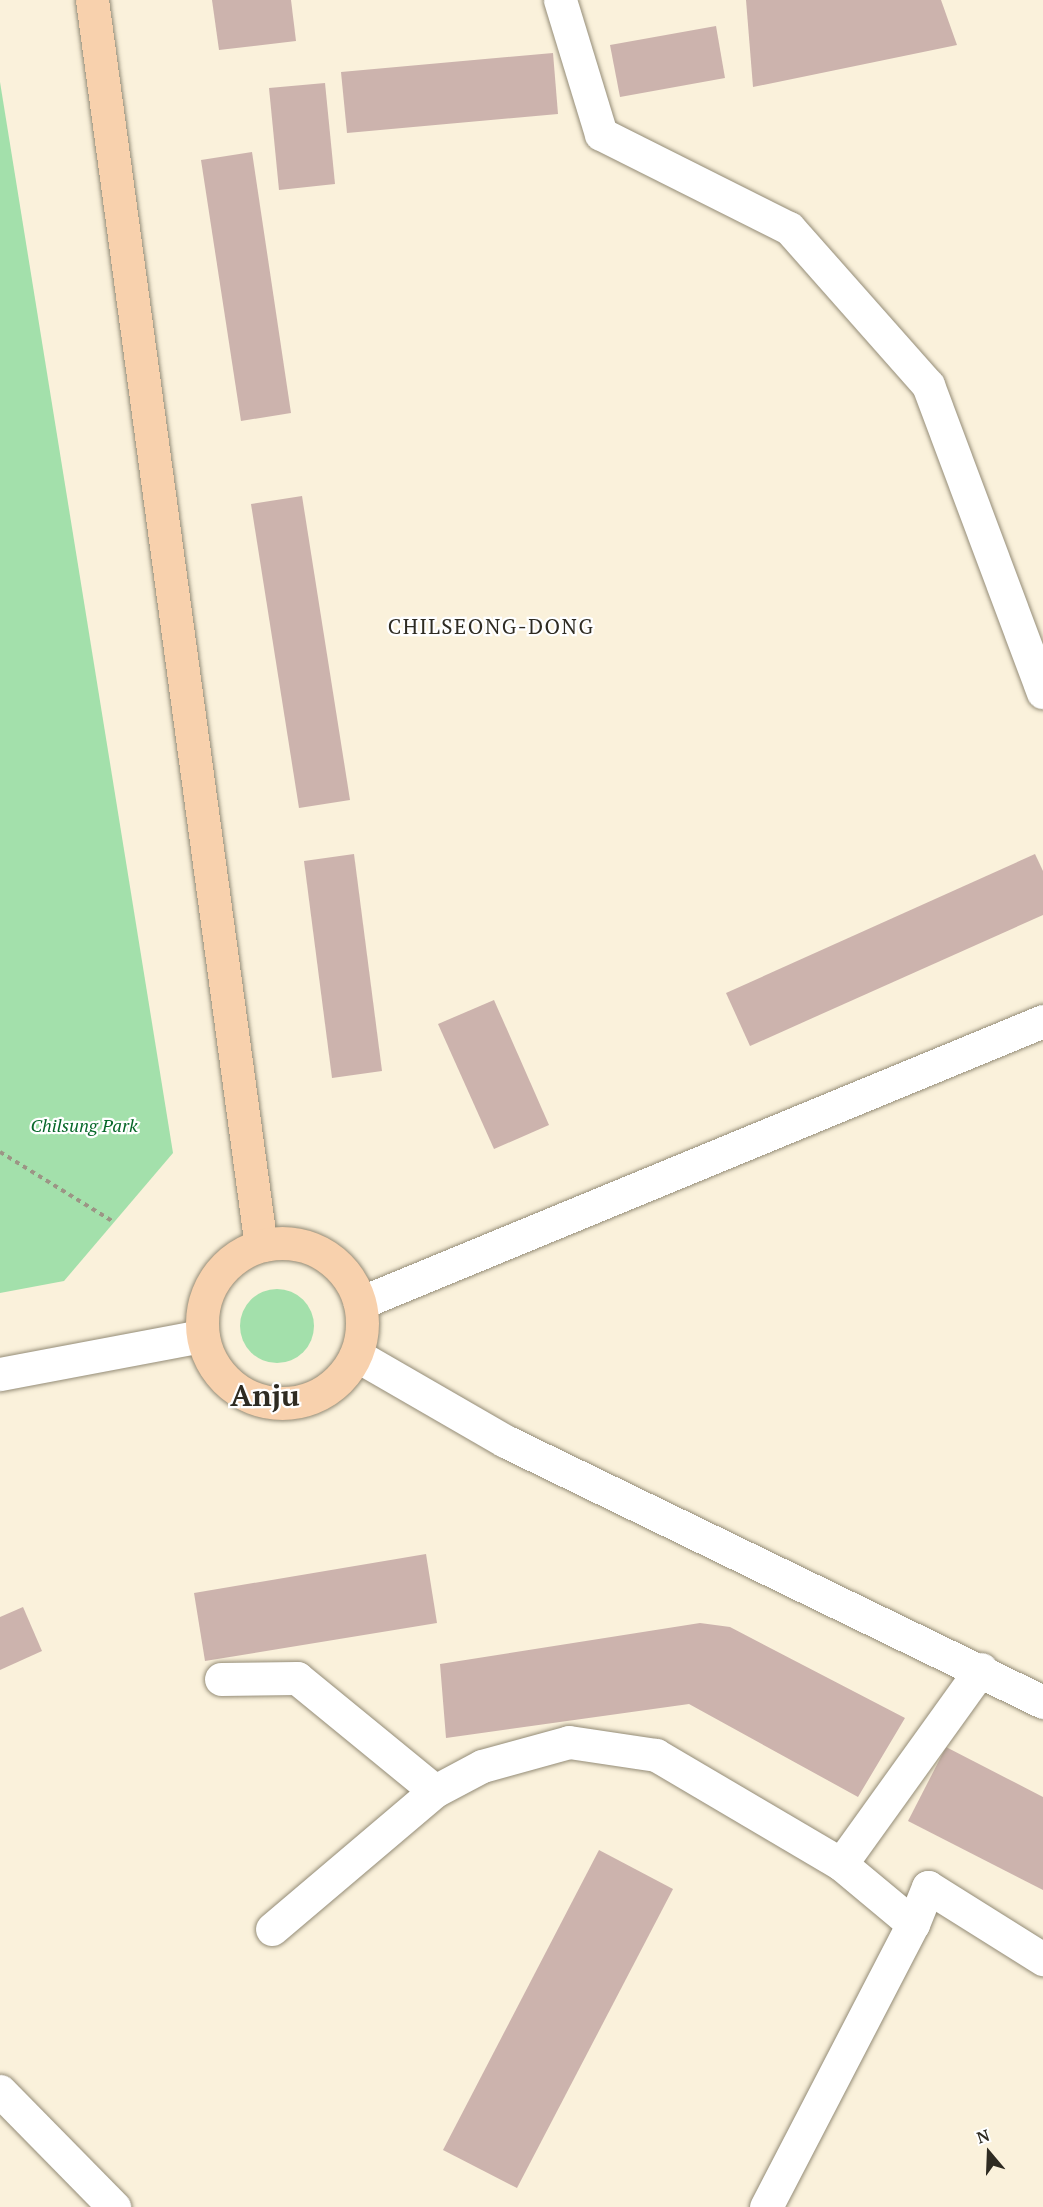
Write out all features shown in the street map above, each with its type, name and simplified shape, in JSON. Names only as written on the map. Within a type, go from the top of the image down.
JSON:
[{"type":"main road","points":[[92,0],[261,1246]]},
{"type":"main road","points":[[287,1243],[318,1252],[350,1279],[360,1303],[363,1330],[356,1355],[342,1378],[321,1394],[273,1403],[228,1382],[211,1361],[202,1336],[209,1291],[239,1256],[261,1246],[287,1243]]},
{"type":"street","points":[[561,0],[601,134],[789,228],[928,385],[1043,692]]},
{"type":"street","points":[[360,1303],[1043,1021]]},
{"type":"street","points":[[0,1374],[202,1336]]},
{"type":"street","points":[[356,1355],[505,1441],[981,1669],[1043,1702]]},
{"type":"street","points":[[841,1864],[981,1669]]},
{"type":"street","points":[[221,1679],[297,1678],[435,1791]]},
{"type":"street","points":[[272,1929],[435,1791],[515,1754],[569,1742],[605,1743],[656,1755],[841,1864],[914,1924]]},
{"type":"street","points":[[766,2207],[914,1924],[928,1887],[1043,1959]]},
{"type":"street","points":[[0,2091],[114,2207]]},
{"type":"path","points":[[0,1152],[114,1222]]},
{"type":"green space","name":"Chilsung Park","points":[[0,82],[173,1153],[64,1281],[0,1293]]},
{"type":"green space","points":[[277,1289],[298,1295],[308,1305],[314,1326],[308,1347],[298,1357],[277,1363],[256,1357],[246,1347],[240,1326],[246,1305],[256,1295]]},
{"type":"building","points":[[212,0],[291,0],[296,41],[219,50]]},
{"type":"building","points":[[746,0],[941,0],[957,45],[753,87]]},
{"type":"building","points":[[716,26],[725,78],[620,97],[610,45]]},
{"type":"building","points":[[553,53],[558,114],[347,133],[341,72]]},
{"type":"building","points":[[325,83],[335,184],[279,190],[269,88]]},
{"type":"building","points":[[252,152],[291,413],[241,421],[201,160]]},
{"type":"building","points":[[302,496],[350,800],[299,808],[251,504]]},
{"type":"building","points":[[354,854],[382,1071],[332,1078],[304,861]]},
{"type":"building","points":[[1035,854],[1043,871],[1043,915],[750,1046],[726,993]]},
{"type":"building","points":[[494,1000],[549,1125],[494,1149],[438,1024]]},
{"type":"building","points":[[426,1554],[437,1623],[205,1661],[194,1593]]},
{"type":"building","points":[[23,1607],[42,1651],[0,1670],[0,1617]]},
{"type":"building","points":[[700,1623],[730,1627],[905,1718],[858,1797],[689,1704],[446,1738],[440,1664]]},
{"type":"building","points":[[946,1747],[1043,1797],[1043,1890],[908,1821]]},
{"type":"building","points":[[599,1850],[673,1889],[517,2188],[443,2150]]},
{"type":"district","name":"CHILSEONG-DONG","points":[[491,626]]},
{"type":"district","name":"Anju","points":[[265,1395]]}]
